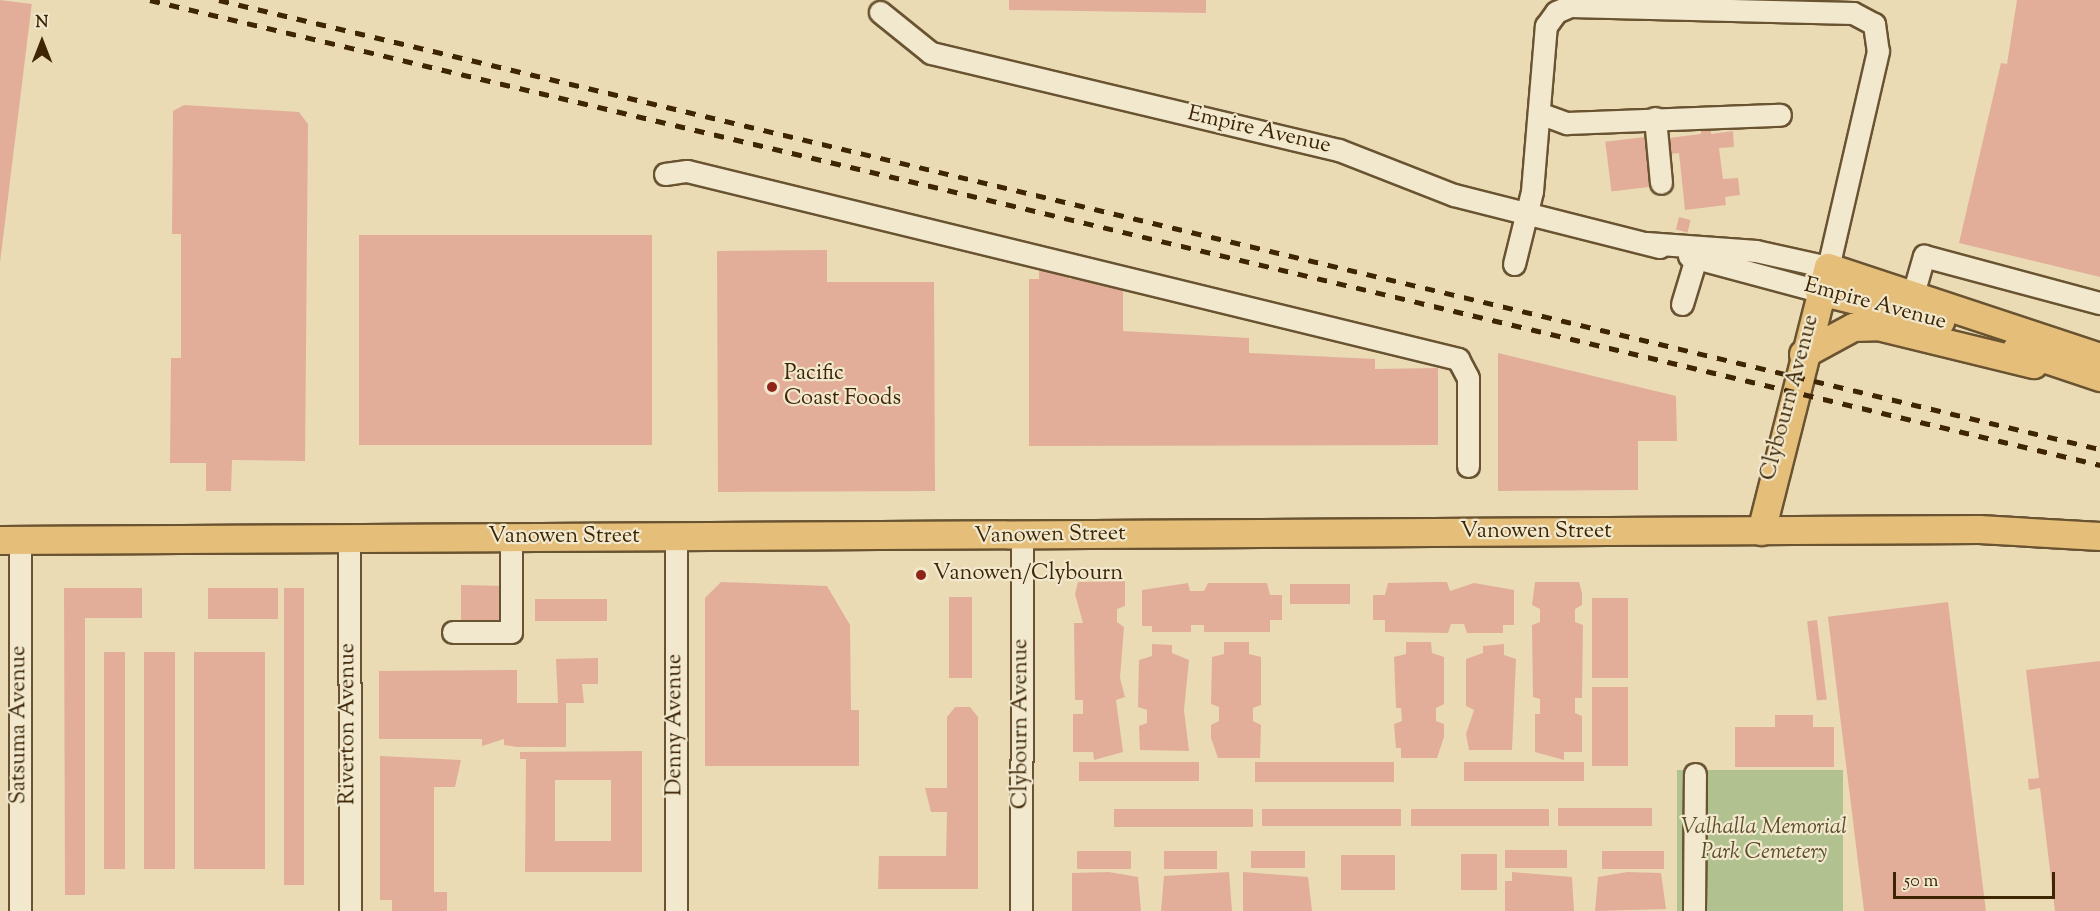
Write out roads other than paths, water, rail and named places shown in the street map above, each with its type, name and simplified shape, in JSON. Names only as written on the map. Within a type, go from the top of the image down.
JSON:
[{"type":"main road","name":"Empire Avenue","points":[[1824,279],[1913,294],[2100,357]]},
{"type":"main road","name":"Empire Avenue","points":[[1824,279],[2060,367],[2100,377]]},
{"type":"main road","name":"Clybourn Avenue","points":[[1761,531],[1803,354],[1824,279]]},
{"type":"main road","points":[[1803,354],[1853,327],[1877,326],[2060,367]]},
{"type":"main road","name":"Vanowen Street","points":[[10,540],[349,537],[1022,537],[1979,529],[2100,536]]},
{"type":"street","points":[[1514,264],[1529,213],[1543,115],[1546,26],[1556,12],[1570,6],[1767,6],[1853,13],[1874,24],[1878,51],[1824,279]]},
{"type":"street","name":"Empire Avenue","points":[[880,12],[931,53],[1340,150],[1454,195],[1646,243],[1696,258],[1824,279]]},
{"type":"street","points":[[1543,115],[1567,123],[1780,115]]},
{"type":"street","points":[[1654,118],[1661,183]]},
{"type":"street","points":[[665,174],[687,171],[1458,359],[1468,378],[1468,466]]},
{"type":"street","name":"Empire Avenue","points":[[1646,243],[1756,251],[1824,279]]},
{"type":"street","points":[[1913,294],[1924,256],[2100,303]]},
{"type":"street","points":[[1682,304],[1696,258]]},
{"type":"street","name":"Riverton Avenue","points":[[349,537],[350,911]]},
{"type":"street","name":"Clybourn Avenue","points":[[1020,911],[1022,537]]},
{"type":"street","points":[[453,632],[511,632],[511,538]]},
{"type":"street","name":"Denny Avenue","points":[[676,538],[676,911]]},
{"type":"street","name":"Satsuma Avenue","points":[[10,540],[20,911]]},
{"type":"street","points":[[1694,911],[1695,774]]},
{"type":"railway","points":[[150,0],[2100,465]]},
{"type":"railway","points":[[219,0],[2100,449]]},
{"type":"place","name":"Pacific Coast Foods","points":[[772,387]]},
{"type":"place","name":"Vanowen/Clybourn","points":[[921,575]]},
{"type":"park label","name":"Valhalla Memorial Park Cemetery","points":[[1764,840]]}]
